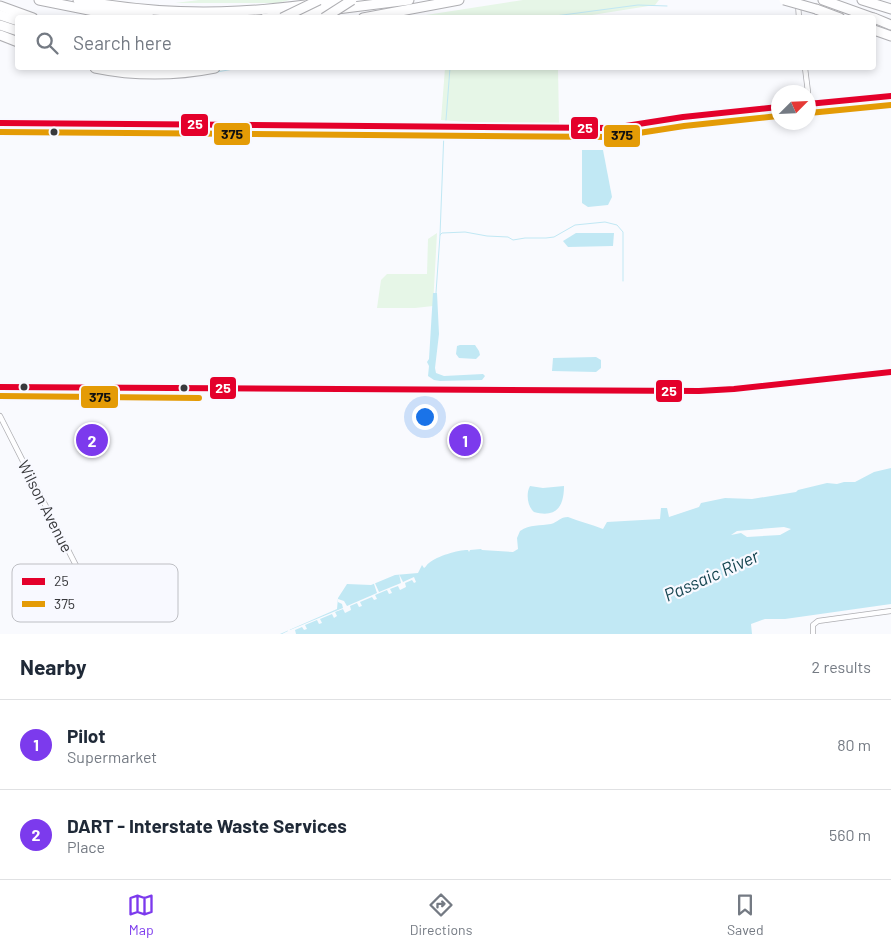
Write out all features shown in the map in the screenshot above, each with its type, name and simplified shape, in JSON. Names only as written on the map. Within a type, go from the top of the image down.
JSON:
[{"type":"highway","points":[[39,0],[125,15]]},
{"type":"highway","points":[[78,0],[141,9],[212,12],[266,9],[345,0]]},
{"type":"highway","points":[[288,15],[319,0]]},
{"type":"highway","points":[[329,15],[352,0]]},
{"type":"highway","points":[[290,15],[409,0]]},
{"type":"highway","points":[[378,15],[459,0]]},
{"type":"highway","points":[[784,0],[832,15]]},
{"type":"highway","points":[[823,0],[865,15]]},
{"type":"highway","points":[[862,0],[891,9]]},
{"type":"highway","points":[[0,6],[25,15]]},
{"type":"highway","points":[[0,15],[15,21]]},
{"type":"highway","points":[[876,19],[891,24]]},
{"type":"highway","points":[[0,25],[15,30]]},
{"type":"highway","points":[[876,30],[891,36]]},
{"type":"highway","points":[[876,30],[891,40]]},
{"type":"highway","points":[[0,35],[15,41]]},
{"type":"highway","points":[[109,70],[171,74],[200,70]]},
{"type":"main road","points":[[0,386],[699,391],[891,372]]},
{"type":"street","points":[[798,0],[799,15]]},
{"type":"street","points":[[805,70],[807,85]]},
{"type":"street","points":[[816,102],[891,96]]},
{"type":"street","points":[[723,113],[771,108]]},
{"type":"street","points":[[0,123],[613,128],[711,114]]},
{"type":"street","name":"Wilson Avenue","points":[[0,416],[75,564]]},
{"type":"street","points":[[813,634],[813,625],[818,621],[891,612]]},
{"type":"green space","points":[[199,0],[290,0],[277,3],[175,3]]},
{"type":"green space","points":[[523,0],[659,0],[655,5],[592,15],[426,15]]},
{"type":"green space","points":[[445,70],[558,70],[559,123],[534,127],[441,120]]},
{"type":"green space","points":[[437,233],[433,306],[377,308],[381,280],[387,274],[427,274],[428,239]]},
{"type":"water","points":[[582,150],[603,150],[612,197],[608,205],[588,207],[582,203]]},
{"type":"water","points":[[576,233],[614,233],[613,246],[568,247],[563,241]]},
{"type":"water","points":[[433,293],[437,293],[439,334],[436,373],[444,376],[483,374],[485,376],[482,380],[440,381],[428,376],[429,366],[427,362],[429,359]]},
{"type":"water","points":[[475,345],[480,355],[476,359],[459,358],[456,354],[457,346]]},
{"type":"water","points":[[596,357],[601,360],[601,368],[596,372],[552,371],[553,358]]},
{"type":"water","name":"Passaic River","points":[[891,468],[891,604],[785,619],[765,619],[751,624],[752,634],[280,634],[337,609],[338,598],[347,584],[371,585],[395,575],[418,573],[422,565],[424,568],[428,563],[437,558],[459,551],[468,550],[469,552],[470,550],[481,549],[513,552],[518,549],[517,538],[520,531],[528,527],[551,524],[568,517],[603,529],[607,522],[660,519],[661,508],[667,508],[669,517],[699,507],[701,503],[725,498],[752,499],[796,492],[827,483],[855,482],[874,472]]},
{"type":"water","points":[[530,486],[543,488],[564,486],[560,505],[553,512],[534,512],[528,499]]},
{"type":"pier","points":[[784,527],[791,529],[780,535],[747,537],[741,533],[731,535],[737,531]]},
{"type":"pier","points":[[399,574],[403,582],[414,577],[416,582],[414,583],[412,580],[405,583],[406,587],[400,590],[398,586],[390,589],[392,593],[389,594],[387,590],[375,595],[377,599],[374,600],[372,597],[360,602],[362,606],[359,607],[357,603],[350,606],[351,610],[345,613],[343,609],[335,612],[337,616],[334,618],[332,614],[320,619],[322,623],[319,624],[317,620],[305,625],[307,629],[304,630],[302,627],[295,630],[296,634],[282,634],[288,631],[288,627],[290,630],[343,608],[338,599],[344,601],[347,606],[377,593],[373,581],[379,592],[401,583]]},
{"type":"waterway","points":[[563,15],[638,5],[667,6]]},
{"type":"waterway","points":[[206,74],[228,70]]},
{"type":"waterway","points":[[446,120],[450,70]]},
{"type":"waterway","points":[[440,235],[444,131]]},
{"type":"waterway","points":[[436,293],[440,235],[442,233],[465,232],[508,237],[513,240],[546,238],[554,237],[575,225],[605,222],[617,225],[623,232],[623,281]]},
{"type":"transit line","name":"25","points":[[816,103],[891,96]]},
{"type":"transit line","name":"375","points":[[816,112],[891,105]]},
{"type":"transit line","name":"25","points":[[0,123],[613,128],[683,117],[771,108]]},
{"type":"transit line","name":"375","points":[[0,132],[613,137],[684,126],[771,117]]},
{"type":"transit line","name":"25","points":[[0,387],[699,391],[891,372]]},
{"type":"transit line","name":"375","points":[[0,396],[199,398]]},
{"type":"place","name":"DART - Interstate Waste Services","points":[[92,440]]},
{"type":"place","name":"Pilot","points":[[465,440]]}]
